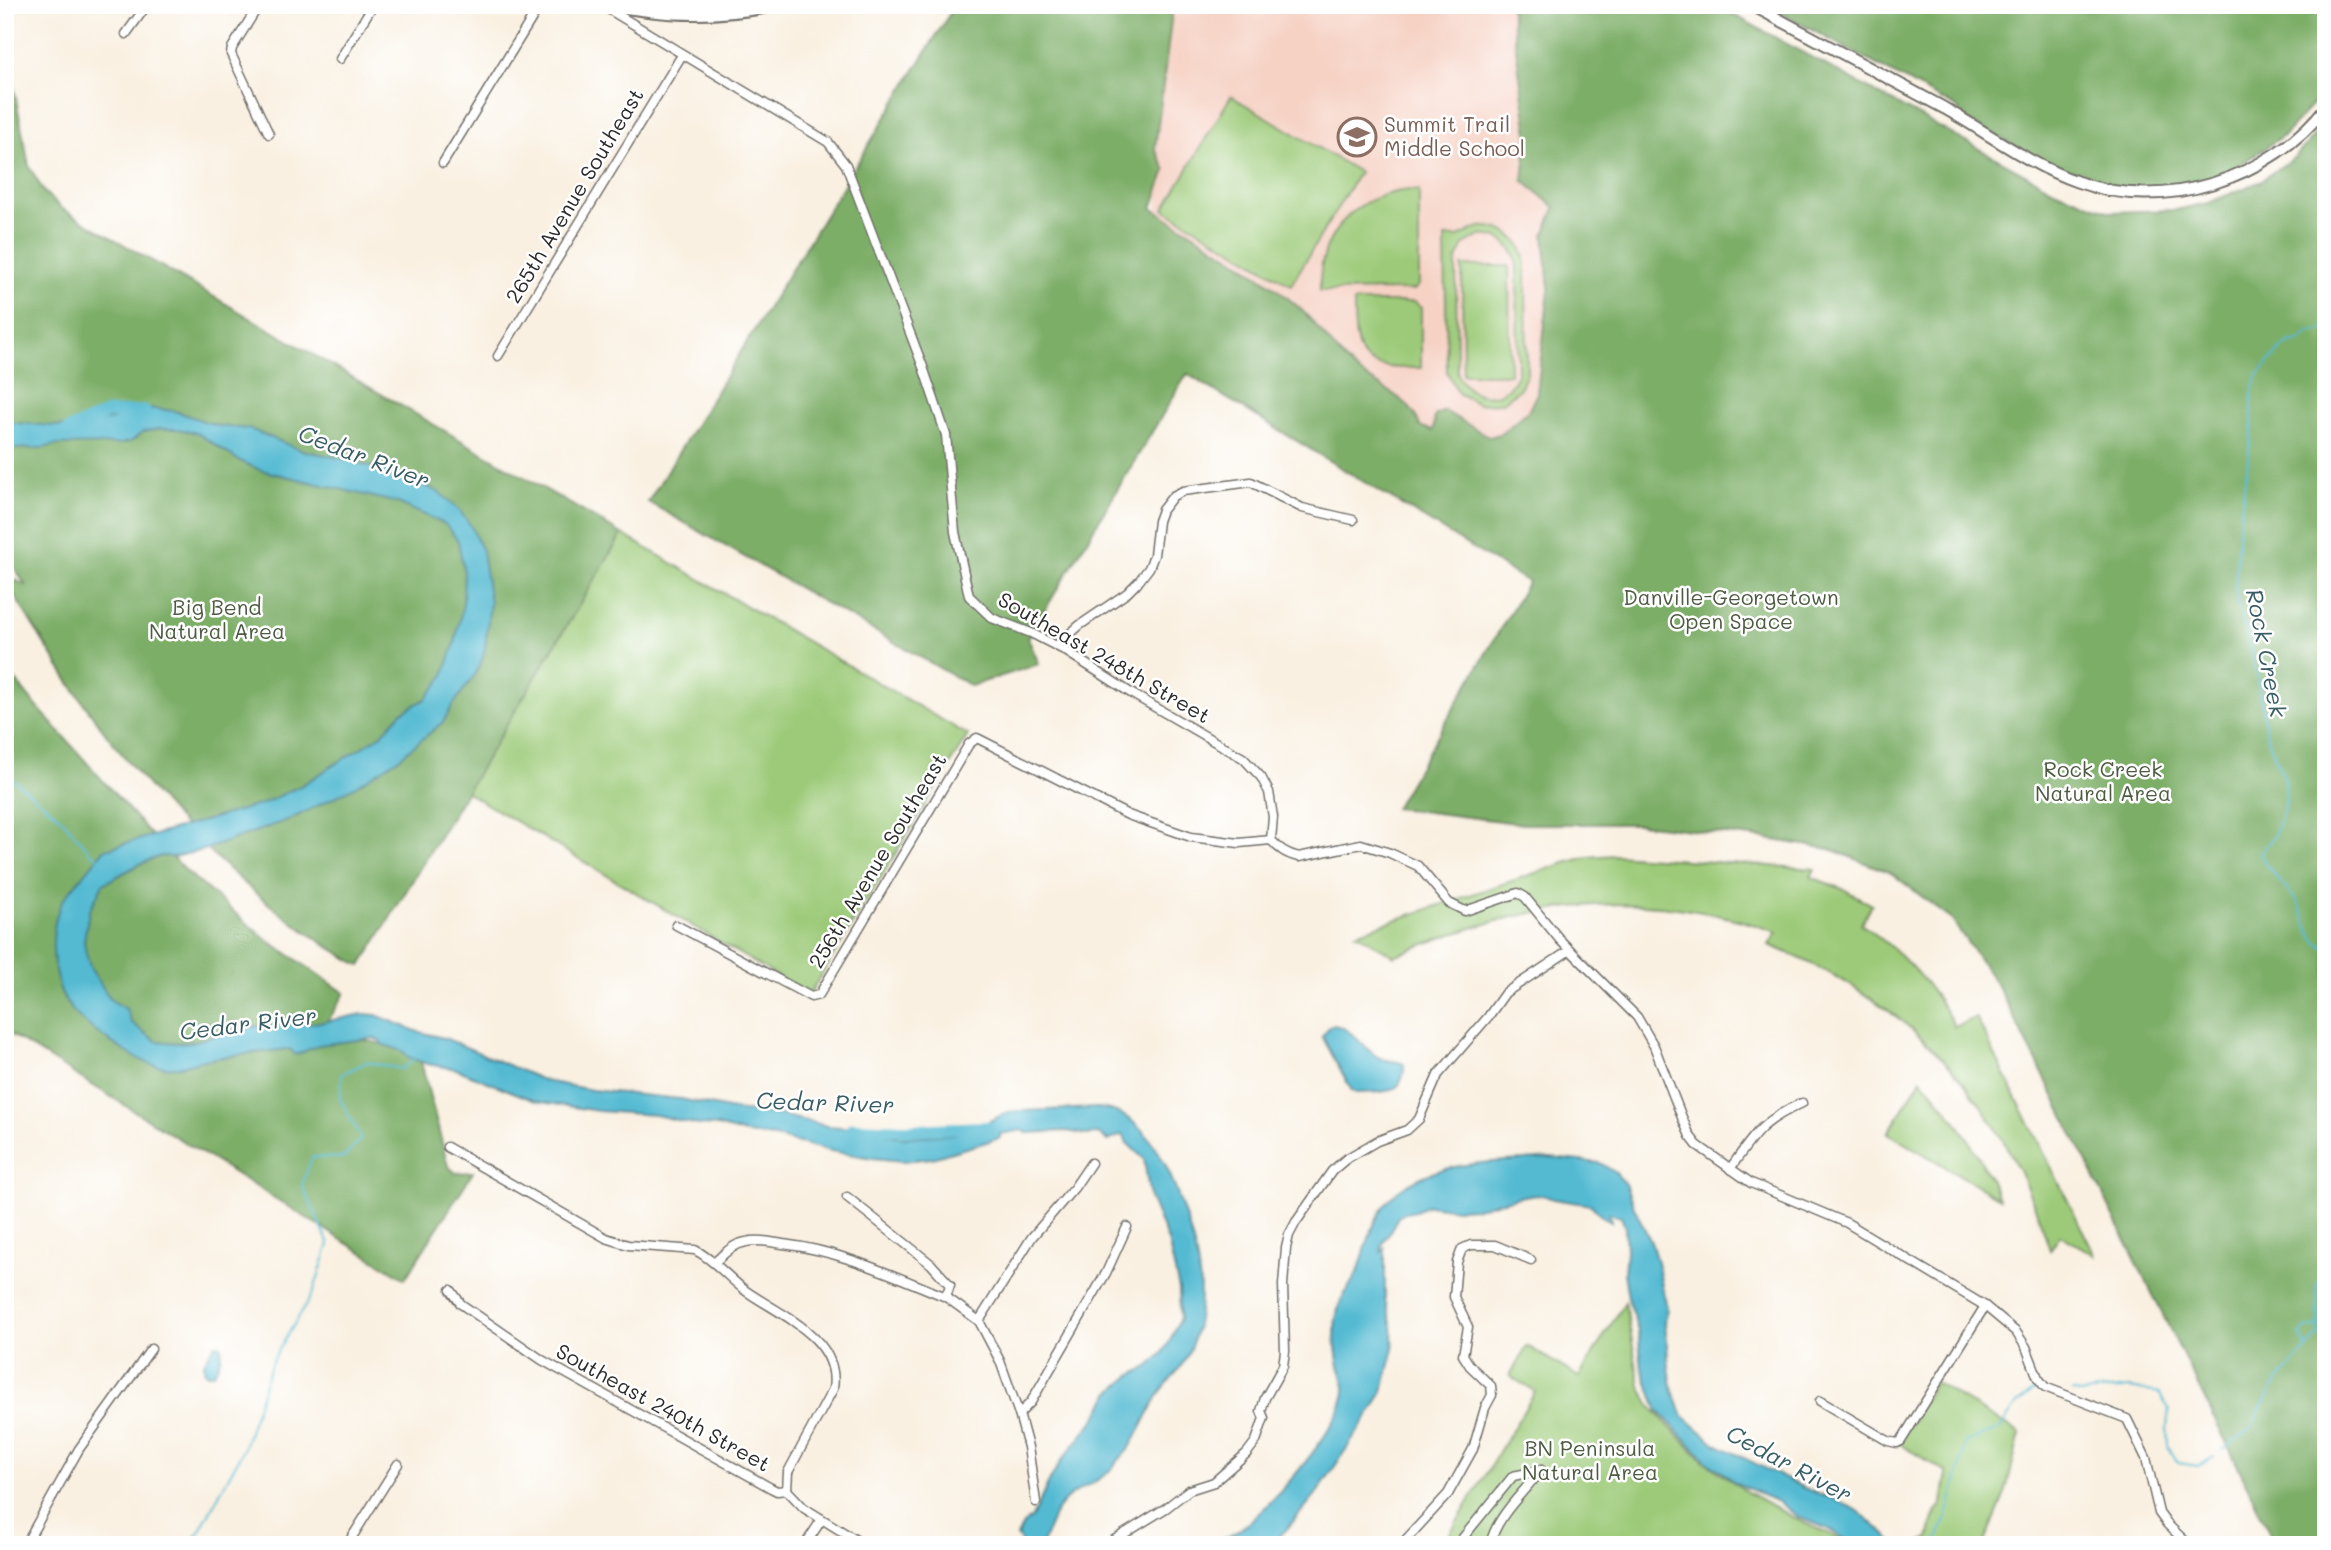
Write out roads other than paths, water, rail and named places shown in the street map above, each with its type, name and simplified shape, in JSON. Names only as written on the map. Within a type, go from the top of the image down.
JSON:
[{"type":"street","points":[[126,34],[147,5]]},
{"type":"street","points":[[259,5],[236,41],[231,54],[269,134]]},
{"type":"street","points":[[340,59],[373,5]]},
{"type":"street","points":[[443,163],[540,5]]},
{"type":"street","points":[[605,5],[697,16],[780,5]]},
{"type":"street","points":[[605,5],[682,55]]},
{"type":"street","points":[[1752,5],[1953,113],[2058,174],[2106,190],[2148,194],[2219,182],[2257,165],[2277,152],[2309,127],[2326,107]]},
{"type":"street","name":"Southeast 248th Street","points":[[682,55],[828,142],[846,165],[946,435],[955,532],[969,596],[992,618],[1056,646],[1243,758],[1261,777],[1269,792],[1273,817],[1271,840]]},
{"type":"street","name":"265th Avenue Southeast","points":[[498,356],[682,55]]},
{"type":"street","points":[[1056,646],[1139,581],[1149,568],[1154,555],[1162,510],[1173,496],[1183,491],[1251,482],[1302,508],[1353,520]]},
{"type":"street","name":"256th Avenue Southeast","points":[[676,925],[811,997],[819,995],[973,739],[977,738],[1128,815],[1191,837],[1238,843],[1271,840]]},
{"type":"street","points":[[1271,840],[1279,849],[1299,857],[1361,844],[1404,858],[1418,866],[1449,903],[1465,912],[1518,894],[1525,897],[1570,950],[1637,1017],[1654,1046],[1690,1136],[1697,1146],[1751,1183],[1824,1211],[1847,1223],[1985,1306],[2016,1332],[2045,1387],[2127,1419],[2146,1458],[2159,1513],[2189,1545]]},
{"type":"street","points":[[1106,1545],[1166,1508],[1189,1490],[1214,1482],[1247,1453],[1256,1441],[1264,1418],[1261,1411],[1265,1398],[1283,1366],[1286,1248],[1296,1222],[1332,1171],[1346,1159],[1377,1141],[1407,1130],[1419,1119],[1438,1075],[1505,993],[1570,950]]},
{"type":"street","points":[[1730,1169],[1748,1142],[1766,1122],[1802,1103]]},
{"type":"street","points":[[447,1147],[606,1238],[628,1245],[695,1250],[715,1262],[745,1290],[805,1330],[831,1360],[833,1389],[788,1472],[787,1490]]},
{"type":"street","points":[[978,1321],[1032,1237],[1074,1188],[1091,1163]]},
{"type":"street","points":[[847,1197],[938,1271],[950,1285],[946,1297]]},
{"type":"street","points":[[1020,1414],[1031,1402],[1086,1310],[1127,1227]]},
{"type":"street","points":[[715,1262],[728,1250],[746,1242],[810,1247],[854,1259],[946,1297],[978,1321],[1000,1361],[1020,1414],[1037,1502]]},
{"type":"street","points":[[1401,1545],[1447,1494],[1473,1449],[1485,1408],[1492,1395],[1491,1386],[1470,1366],[1463,1355],[1468,1327],[1454,1297],[1458,1255],[1471,1245],[1495,1245],[1531,1261]]},
{"type":"street","name":"Southeast 240th Street","points":[[451,1290],[461,1304],[542,1360],[771,1488],[777,1491],[787,1490],[795,1500],[864,1545]]},
{"type":"street","points":[[1820,1401],[1888,1441],[1897,1443],[1904,1438],[1985,1306]]},
{"type":"street","points":[[29,1545],[29,1540],[79,1450],[151,1349]]},
{"type":"street","points":[[346,1545],[398,1464]]},
{"type":"street","points":[[1457,1545],[1513,1476],[1541,1470],[1502,1518],[1490,1545]]},
{"type":"street","points":[[805,1545],[822,1519]]},
{"type":"water","points":[[138,407],[175,411],[218,426],[250,429],[301,450],[396,474],[440,493],[459,510],[471,526],[482,551],[490,602],[485,649],[476,673],[443,722],[398,759],[353,788],[293,818],[204,850],[173,857],[161,856],[103,884],[89,911],[84,941],[91,969],[111,1000],[126,1009],[131,1022],[156,1041],[192,1042],[245,1027],[323,1022],[363,1014],[376,1015],[416,1031],[447,1039],[545,1081],[592,1090],[681,1099],[902,1137],[954,1134],[1008,1112],[1098,1108],[1123,1115],[1143,1132],[1159,1153],[1187,1221],[1198,1265],[1200,1288],[1195,1333],[1185,1361],[1162,1390],[1131,1446],[1108,1472],[1072,1494],[1060,1506],[1041,1545],[1023,1545],[1017,1536],[1023,1525],[1032,1517],[1062,1460],[1096,1418],[1109,1394],[1162,1354],[1180,1318],[1179,1289],[1168,1241],[1150,1198],[1144,1159],[1127,1143],[1123,1134],[1108,1141],[1098,1134],[1067,1131],[1026,1133],[1024,1130],[1000,1134],[1000,1138],[932,1158],[903,1161],[872,1158],[655,1115],[598,1111],[535,1101],[456,1069],[427,1064],[408,1057],[403,1051],[381,1044],[381,1041],[373,1038],[319,1045],[296,1055],[290,1049],[216,1058],[176,1067],[156,1066],[115,1045],[88,1025],[67,1003],[61,992],[54,965],[53,934],[56,920],[66,896],[100,854],[106,849],[262,804],[300,786],[380,736],[402,712],[426,699],[443,677],[455,643],[463,603],[464,572],[458,541],[445,524],[398,503],[260,470],[238,460],[197,433],[159,429],[143,432],[132,441],[121,444],[5,449],[5,422],[68,427],[112,419]]},
{"type":"water","points":[[1331,1025],[1345,1029],[1376,1056],[1404,1064],[1403,1075],[1396,1088],[1382,1092],[1352,1091],[1322,1036]]},
{"type":"water","points":[[1550,1158],[1600,1163],[1616,1173],[1625,1184],[1657,1262],[1667,1308],[1665,1323],[1669,1368],[1673,1391],[1683,1416],[1716,1444],[1806,1489],[1857,1510],[1895,1545],[1856,1545],[1824,1527],[1800,1518],[1778,1502],[1734,1482],[1711,1465],[1658,1411],[1642,1369],[1638,1331],[1629,1303],[1624,1273],[1625,1227],[1621,1217],[1609,1213],[1611,1221],[1591,1205],[1543,1195],[1523,1196],[1476,1208],[1458,1209],[1428,1205],[1398,1217],[1381,1251],[1385,1248],[1385,1300],[1394,1348],[1383,1391],[1375,1406],[1317,1493],[1286,1530],[1269,1545],[1207,1545],[1236,1532],[1265,1508],[1299,1470],[1338,1412],[1345,1387],[1336,1346],[1337,1311],[1360,1266],[1376,1221],[1388,1201],[1406,1185],[1457,1166]]},
{"type":"water","points":[[215,1344],[221,1345],[220,1360],[213,1374],[207,1374],[204,1371],[204,1363]]},
{"type":"waterway","name":"Rock Creek","points":[[2326,327],[2310,332],[2300,341],[2289,343],[2257,376],[2252,394],[2252,431],[2239,525],[2235,587],[2257,677],[2267,737],[2285,779],[2286,803],[2274,836],[2260,854],[2268,868],[2297,902],[2314,938],[2326,948]]},
{"type":"waterway","name":"Cedar River","points":[[68,430],[107,413],[144,411]]},
{"type":"waterway","points":[[5,773],[61,818],[97,857]]},
{"type":"waterway","points":[[192,1545],[243,1450],[272,1361],[313,1293],[329,1244],[302,1185],[312,1157],[344,1158],[361,1138],[340,1099],[342,1074],[367,1062],[402,1069],[413,1060]]},
{"type":"waterway","name":"Cedar River","points":[[852,1128],[908,1130],[988,1127]]},
{"type":"waterway","name":"Rock Creek","points":[[2222,1450],[2253,1427],[2260,1409],[2276,1383],[2319,1335],[2316,1285],[2326,1269]]},
{"type":"waterway","name":"Rock Creek","points":[[2307,1349],[2300,1334],[2319,1323]]},
{"type":"waterway","name":"Rock Creek","points":[[1929,1545],[1938,1539],[1949,1510],[1966,1442],[2000,1429],[2017,1404],[2037,1388]]},
{"type":"waterway","name":"Rock Creek","points":[[2072,1392],[2130,1388],[2159,1393],[2169,1410],[2168,1446],[2178,1463],[2198,1466],[2214,1457]]},
{"type":"place","name":"Summit Trail Middle School","points":[[1357,137]]},
{"type":"park label","name":"Danville-Georgetown Open Space","points":[[1731,610]]},
{"type":"park label","name":"Big Bend Natural Area","points":[[217,620]]},
{"type":"park label","name":"Rock Creek Natural Area","points":[[2103,782]]},
{"type":"park label","name":"BN Peninsula Natural Area","points":[[1590,1461]]}]
